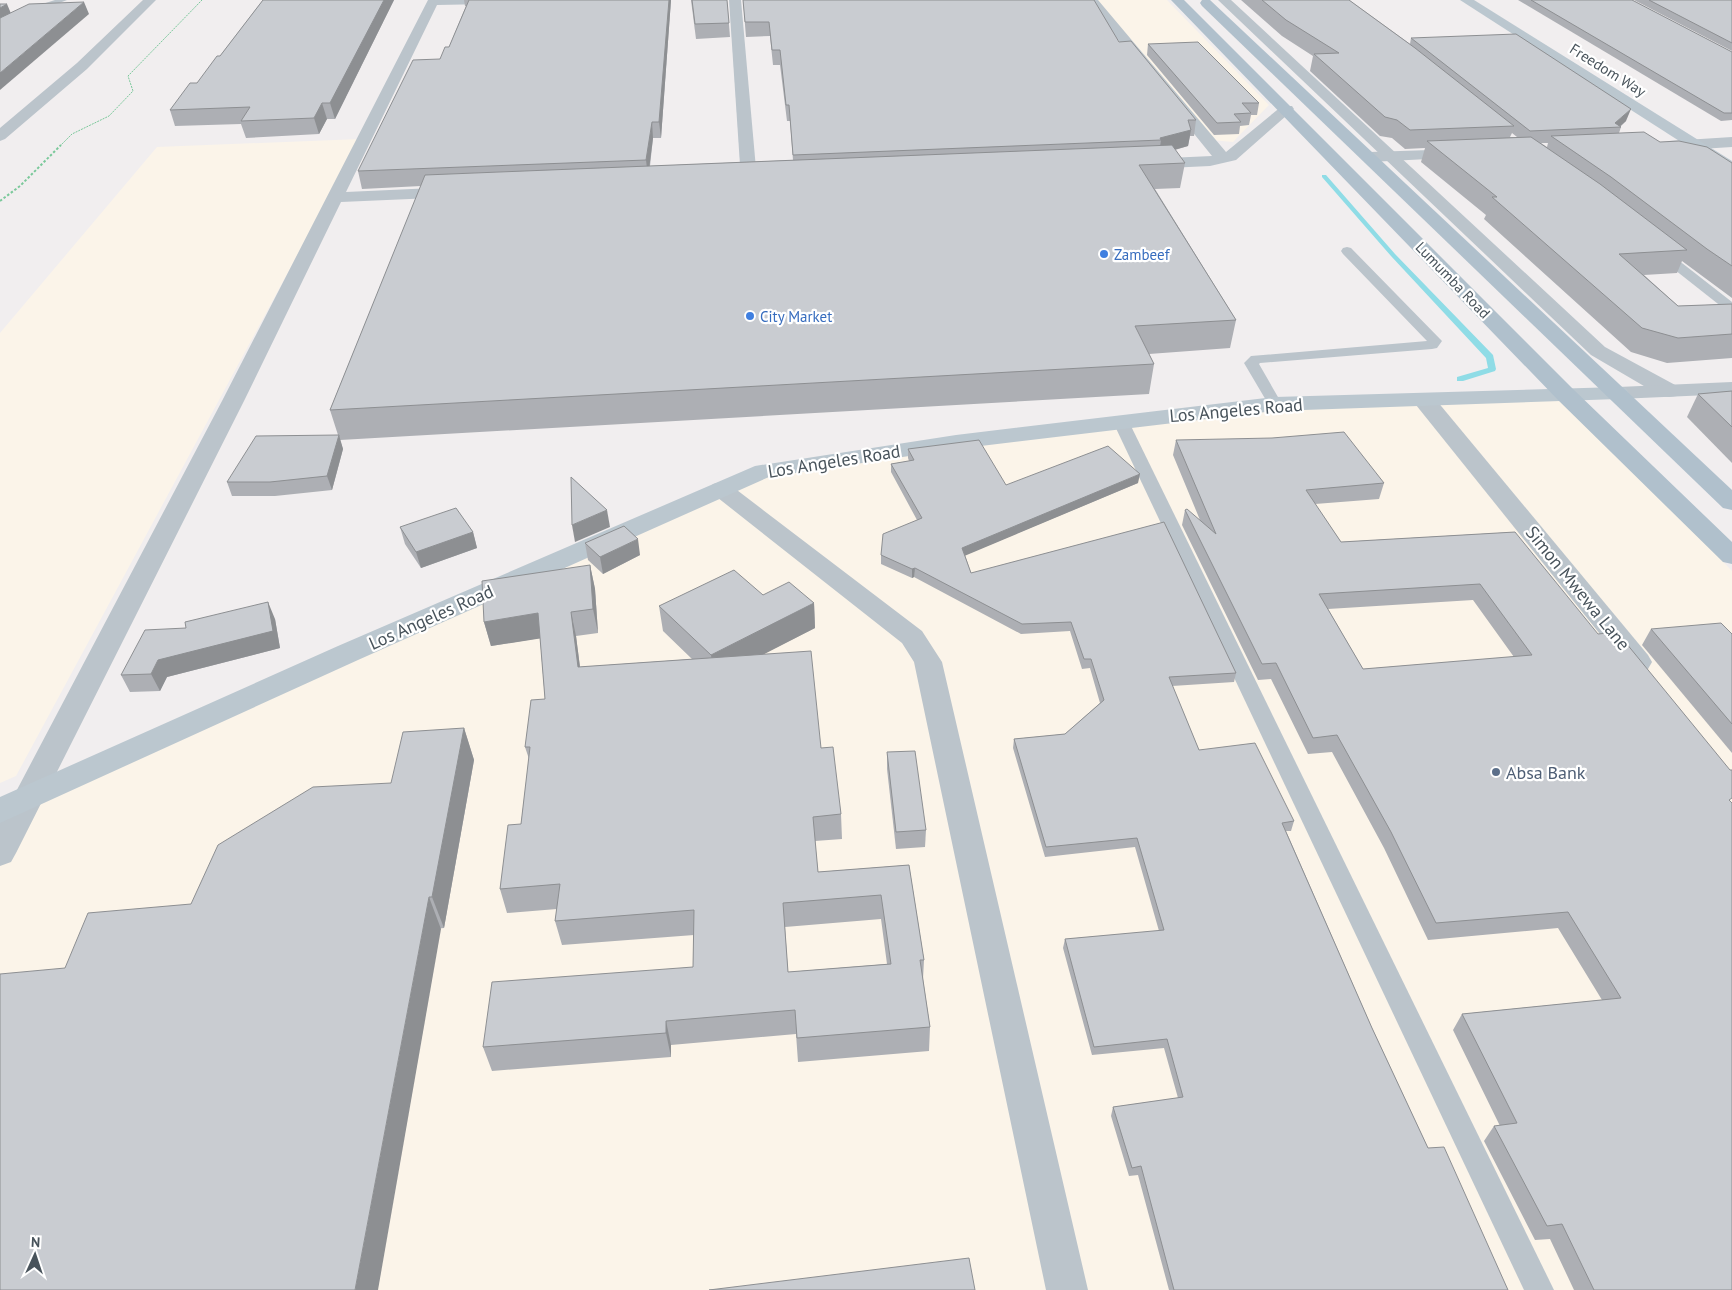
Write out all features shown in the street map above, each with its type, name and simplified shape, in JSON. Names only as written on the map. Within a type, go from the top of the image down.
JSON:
[{"type":"main road","name":"Lumumba Road","points":[[1177,0],[1287,109],[1566,395],[1732,556]]},
{"type":"main road","name":"Lumumba Road","points":[[1202,0],[1370,157],[1732,503]]},
{"type":"main road","name":"Freedom Way","points":[[1466,0],[1732,168]]},
{"type":"main road","name":"Freedom Way","points":[[1489,0],[1556,41]]},
{"type":"main road","points":[[1700,127],[1730,144]]},
{"type":"main road","name":"Los Angeles Road","points":[[14,805],[348,654],[763,471],[779,467],[956,442],[1275,404],[1618,393]]},
{"type":"street","points":[[0,136],[82,66],[150,0]]},
{"type":"street","points":[[0,853],[14,805],[228,410],[433,1],[488,0]]},
{"type":"street","points":[[735,0],[749,180]]},
{"type":"street","points":[[1092,0],[1223,159]]},
{"type":"street","points":[[1224,0],[1598,351],[1669,391]]},
{"type":"street","points":[[1132,164],[1210,161],[1230,157],[1287,109]]},
{"type":"street","points":[[1649,147],[1730,144]]},
{"type":"street","points":[[1370,157],[1477,153]]},
{"type":"street","points":[[730,180],[769,179]]},
{"type":"street","points":[[335,198],[473,192]]},
{"type":"street","points":[[1618,393],[1732,388]]},
{"type":"street","name":"Simon Mwewa Lane","points":[[1424,400],[1650,677]]},
{"type":"street","points":[[721,489],[912,637],[928,662],[1067,1290]]},
{"type":"lane","points":[[0,27],[33,10],[63,0]]},
{"type":"lane","points":[[1650,244],[1732,308]]},
{"type":"lane","points":[[1275,404],[1251,362],[1256,359],[1432,345],[1435,341],[1347,251]]},
{"type":"lane","points":[[1121,422],[1539,1290]]},
{"type":"path","points":[[0,201],[20,186],[72,134],[109,116],[133,91],[128,76],[202,0]]},
{"type":"shaded area","points":[[1096,0],[1167,0],[1269,105],[1233,142],[1211,140]]},
{"type":"shaded area","points":[[360,139],[16,776],[0,783],[0,333],[157,147]]},
{"type":"shaded area","points":[[1566,397],[1732,571],[1732,1290],[0,1290],[0,809],[772,471],[1260,407]]},
{"type":"building","points":[[263,0],[384,0],[330,103],[322,103],[314,118],[241,121],[250,107],[170,110],[190,83],[197,83],[217,56],[220,56]]},
{"type":"building","points":[[469,0],[669,0],[659,122],[652,122],[646,160],[358,171],[413,60],[440,59],[445,47],[449,47]]},
{"type":"building","points":[[692,0],[727,0],[729,23],[695,24]]},
{"type":"building","points":[[743,0],[1094,0],[1119,42],[1131,41],[1196,120],[1188,120],[1191,130],[1160,138],[1161,140],[793,155],[789,105],[786,105],[780,50],[772,50],[769,22],[745,22]]},
{"type":"building","points":[[1262,0],[1349,0],[1415,48],[1514,126],[1410,130],[1397,120],[1385,117],[1314,54],[1339,53],[1286,20]]},
{"type":"building","points":[[1531,0],[1632,0],[1732,52],[1732,113],[1724,113]]},
{"type":"building","points":[[1649,0],[1732,0],[1732,43]]},
{"type":"building","points":[[84,2],[0,73],[0,18],[29,4]]},
{"type":"building","points":[[1516,34],[1631,109],[1615,123],[1621,127],[1530,131],[1411,38]]},
{"type":"building","points":[[1198,42],[1259,103],[1242,103],[1251,113],[1234,114],[1241,122],[1217,123],[1148,44]]},
{"type":"building","points":[[1644,132],[1660,142],[1679,141],[1707,147],[1732,163],[1732,266],[1611,177],[1551,136]]},
{"type":"building","points":[[1531,137],[1600,184],[1687,250],[1619,254],[1678,306],[1732,304],[1732,334],[1678,338],[1642,328],[1492,197],[1497,197],[1427,141]]},
{"type":"building","name":"City Market","points":[[1172,145],[1185,163],[1139,165],[1236,320],[1135,326],[1154,364],[330,410],[425,175]]},
{"type":"building","points":[[1732,391],[1732,427],[1698,394]]},
{"type":"building","points":[[1344,432],[1384,483],[1306,490],[1341,542],[1515,532],[1598,634],[1617,632],[1730,770],[1732,770],[1732,798],[1729,800],[1732,803],[1732,1290],[1594,1290],[1562,1224],[1547,1226],[1494,1126],[1517,1123],[1462,1014],[1621,998],[1568,912],[1436,923],[1391,832],[1337,735],[1313,738],[1276,663],[1262,664],[1185,510],[1187,509],[1216,534],[1176,440],[1272,438]],"holes":[[[1480,584],[1532,655],[1363,669],[1319,594]]]},
{"type":"building","points":[[339,435],[327,476],[270,482],[227,482],[256,436]]},
{"type":"building","points":[[979,440],[1006,485],[1108,446],[1140,474],[962,548],[971,573],[1164,522],[1236,673],[1169,677],[1199,750],[1255,743],[1294,821],[1282,823],[1372,1028],[1428,1148],[1444,1147],[1508,1290],[1174,1290],[1141,1166],[1132,1168],[1113,1107],[1183,1097],[1167,1039],[1094,1047],[1065,939],[1164,930],[1137,838],[1046,847],[1014,739],[1065,734],[1104,700],[1091,659],[1084,659],[1071,622],[1022,624],[915,568],[912,569],[881,555],[883,534],[922,518],[891,464],[914,460],[908,449]]},
{"type":"building","points":[[571,477],[607,510],[572,525]]},
{"type":"building","points":[[456,508],[473,532],[416,552],[400,527]]},
{"type":"building","points":[[624,526],[638,539],[600,557],[585,543]]},
{"type":"building","points":[[590,565],[593,609],[571,612],[578,667],[811,651],[821,748],[833,747],[841,814],[813,817],[818,872],[909,865],[924,960],[920,960],[930,1027],[797,1038],[795,1010],[666,1021],[666,1033],[483,1047],[492,982],[693,967],[694,910],[555,921],[560,884],[500,889],[508,825],[521,824],[530,747],[525,747],[531,700],[545,699],[538,613],[484,622],[482,581]],"holes":[[[881,895],[891,964],[788,972],[783,903]]]},
{"type":"building","points":[[734,570],[763,595],[789,582],[814,603],[711,655],[659,606]]},
{"type":"building","points":[[268,602],[273,631],[158,660],[151,674],[121,675],[145,630],[186,628],[185,622]]},
{"type":"building","points":[[1721,623],[1732,634],[1732,724],[1651,629]]},
{"type":"building","points":[[464,728],[432,897],[429,897],[355,1290],[0,1290],[0,974],[65,968],[88,913],[191,904],[218,845],[313,787],[391,783],[403,732]]},
{"type":"building","points":[[915,751],[926,830],[896,832],[887,752]]},
{"type":"building","points":[[969,1258],[975,1290],[709,1290]]},
{"type":"waterway","points":[[1324,176],[1393,255],[1490,357],[1492,369],[1460,379]]},
{"type":"place","name":"Zambeef","points":[[1104,254]]},
{"type":"place","name":"City Market","points":[[750,316]]},
{"type":"place","name":"Absa Bank","points":[[1496,772]]}]
